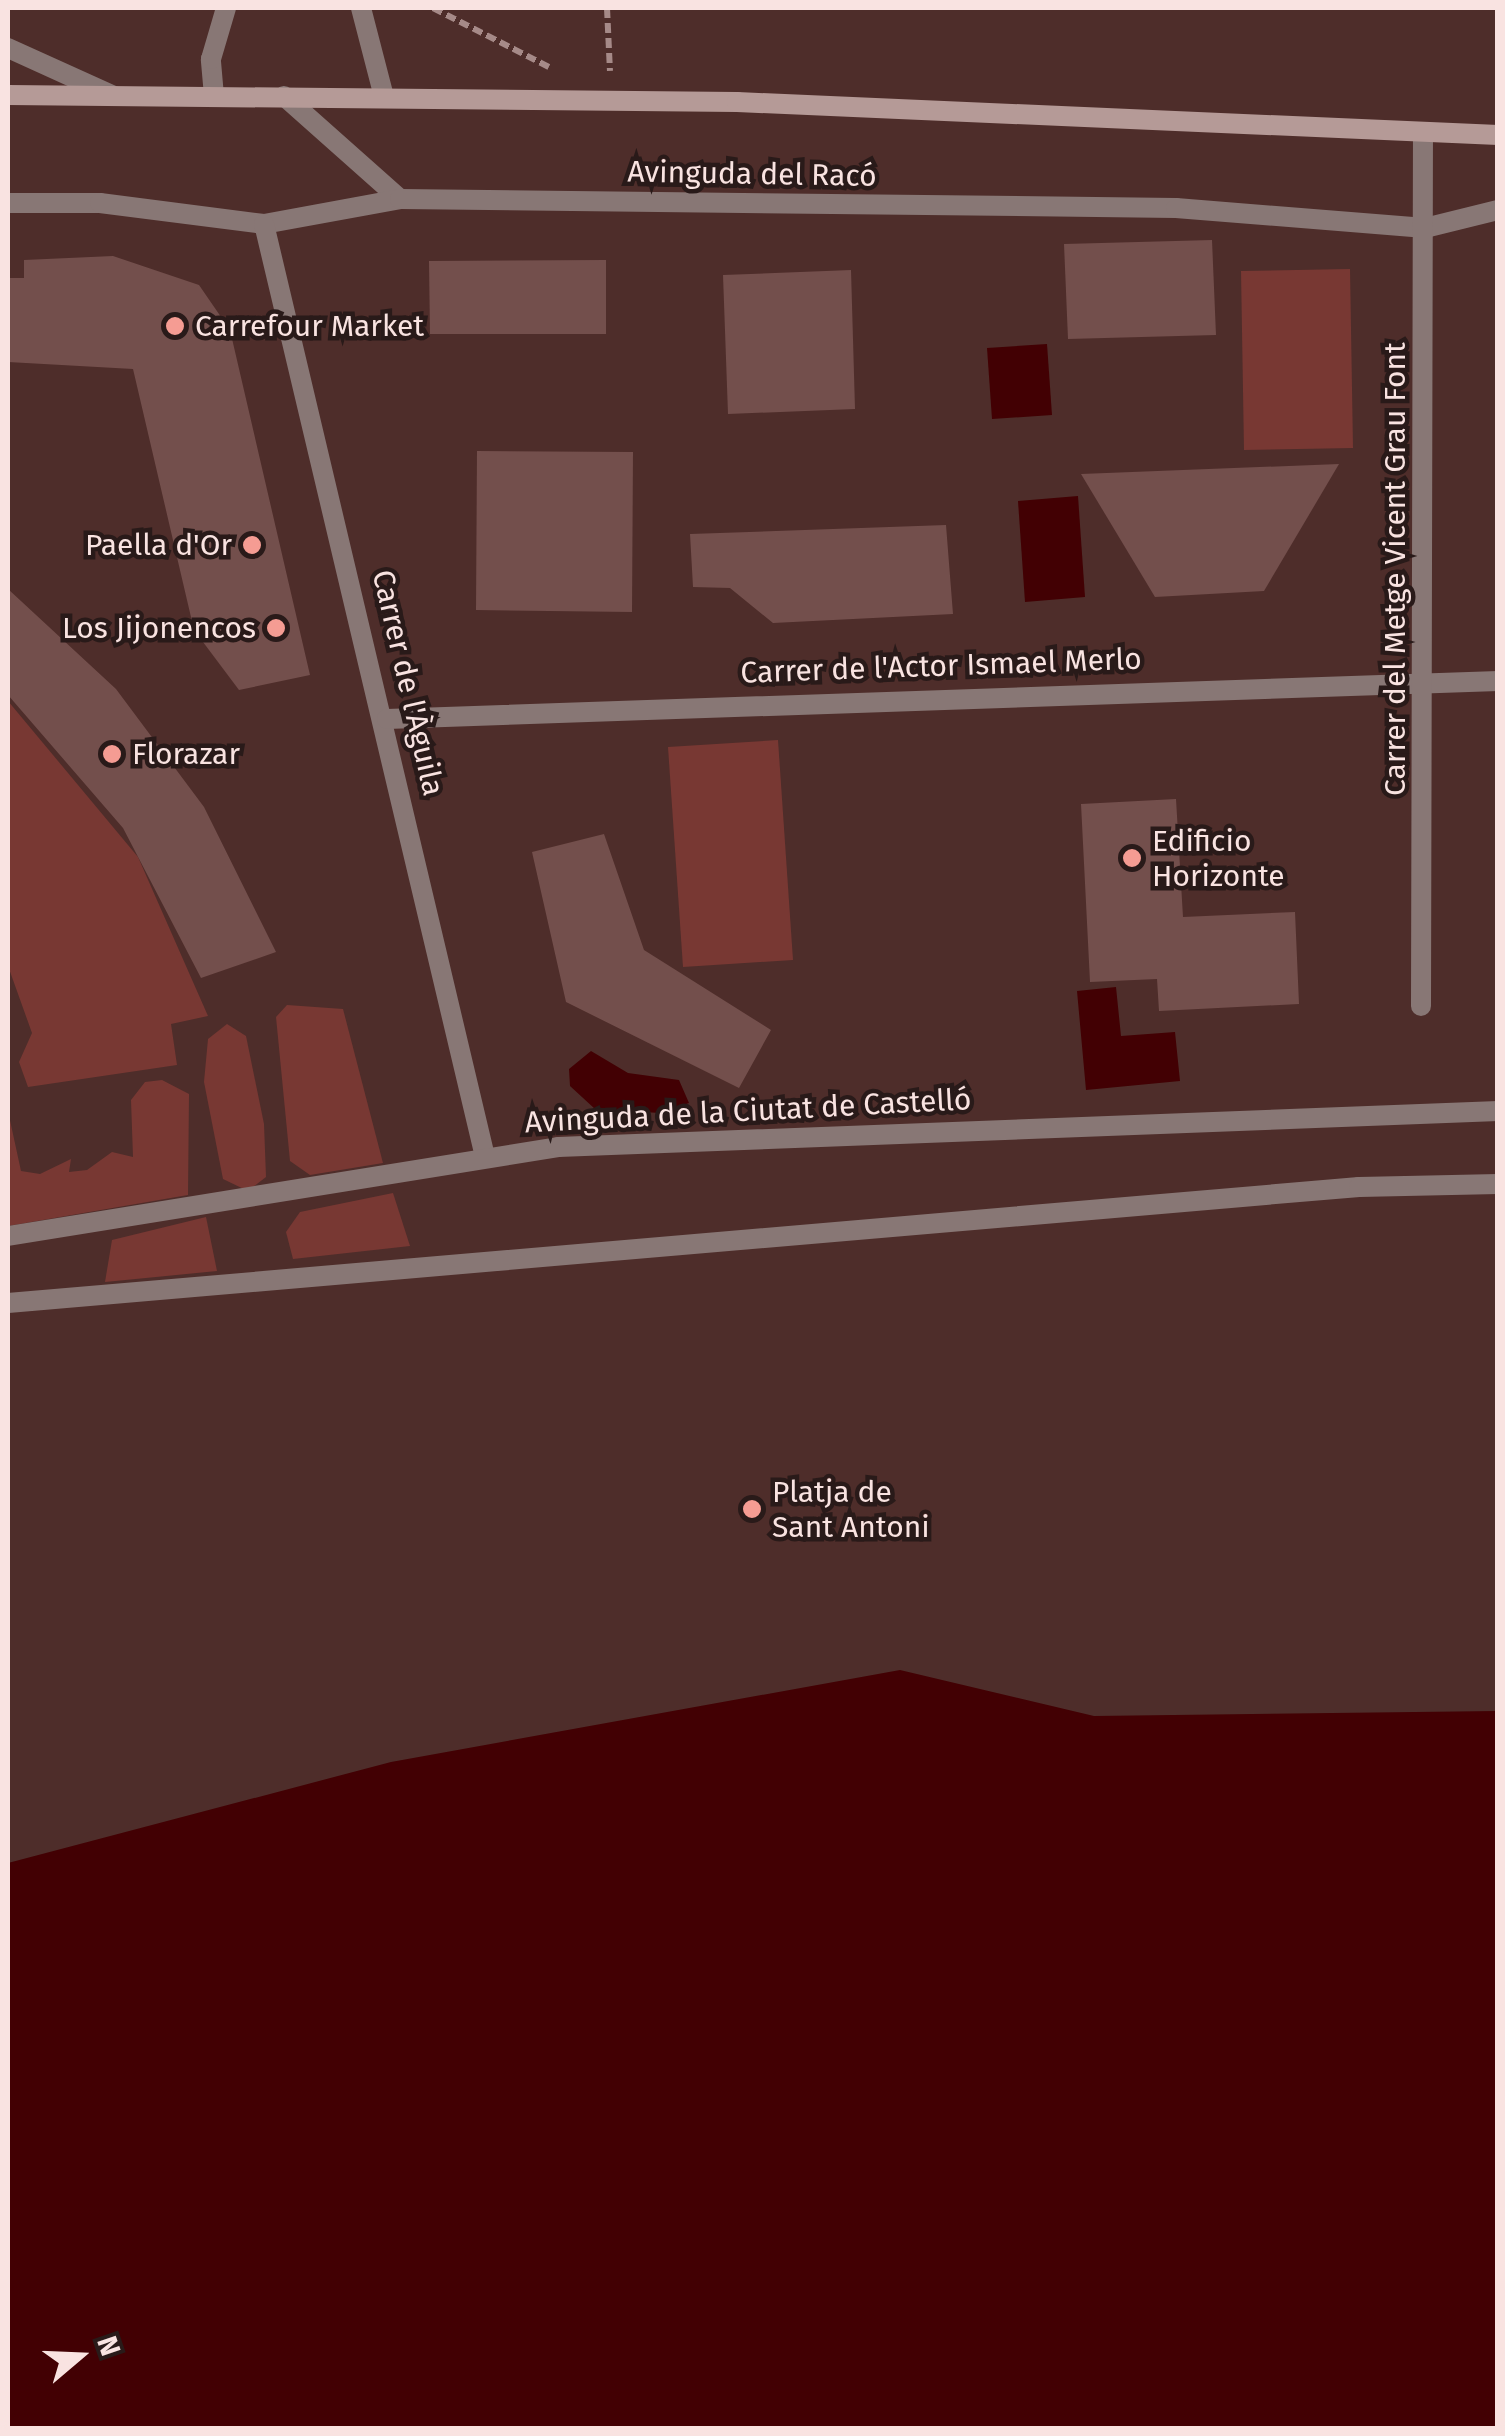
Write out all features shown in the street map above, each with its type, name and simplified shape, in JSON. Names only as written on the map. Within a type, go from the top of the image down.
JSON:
[{"type":"street","points":[[214,96],[211,58],[226,8]]},
{"type":"street","points":[[360,8],[384,98]]},
{"type":"street","points":[[8,48],[114,96]]},
{"type":"street","points":[[8,95],[614,100],[1498,135]]},
{"type":"street","points":[[284,96],[400,199]]},
{"type":"street","name":"Carrer del Metge Vicent Grau Font","points":[[1421,1006],[1425,677],[1423,132]]},
{"type":"street","name":"Avinguda del Racó","points":[[8,203],[100,203],[264,224],[400,199],[1176,208],[1425,228],[1498,210]]},
{"type":"street","name":"Carrer de l'Àguila","points":[[264,224],[387,718],[486,1158]]},
{"type":"street","name":"Carrer de l'Actor Ismael Merlo","points":[[387,718],[1425,677],[1498,681]]},
{"type":"street","name":"Avinguda de la Ciutat de Castelló","points":[[8,1236],[486,1158],[1113,1122],[1498,1111]]},
{"type":"street","points":[[8,1303],[1359,1187],[1498,1184]]},
{"type":"path","points":[[433,8],[564,75]]},
{"type":"path","points":[[607,8],[614,100]]},
{"type":"shaded area","points":[[1350,269],[1353,448],[1244,450],[1241,271]]},
{"type":"shaded area","points":[[1047,344],[1052,415],[992,419],[987,348]]},
{"type":"shaded area","points":[[1078,496],[1085,597],[1025,602],[1018,501]]},
{"type":"shaded area","points":[[8,701],[138,857],[208,1016],[171,1024],[177,1065],[28,1087],[19,1062],[32,1033],[8,966]]},
{"type":"shaded area","points":[[778,740],[793,960],[683,967],[668,747]]},
{"type":"shaded area","points":[[1116,987],[1121,1036],[1175,1032],[1180,1081],[1086,1090],[1077,991]]},
{"type":"shaded area","points":[[287,1005],[343,1009],[383,1163],[310,1175],[290,1161],[276,1017]]},
{"type":"shaded area","points":[[227,1024],[246,1036],[264,1124],[266,1177],[248,1191],[223,1179],[204,1082],[208,1039]]},
{"type":"shaded area","points":[[591,1051],[628,1073],[679,1080],[689,1103],[660,1113],[595,1109],[570,1086],[569,1069]]},
{"type":"shaded area","points":[[162,1080],[189,1094],[188,1195],[8,1226],[8,1111],[21,1171],[40,1174],[71,1159],[69,1172],[87,1170],[112,1152],[133,1157],[131,1100],[145,1082]]},
{"type":"shaded area","points":[[393,1193],[410,1246],[293,1259],[286,1232],[300,1212]]},
{"type":"shaded area","points":[[206,1217],[217,1271],[105,1282],[112,1240]]},
{"type":"shaded area","points":[[900,1670],[1094,1716],[1497,1711],[1497,2428],[8,2428],[8,1863],[391,1762]]},
{"type":"building","points":[[1212,240],[1216,335],[1068,339],[1064,244]]},
{"type":"building","points":[[113,256],[199,285],[230,330],[310,675],[239,690],[194,630],[133,369],[8,362],[8,278],[24,278],[24,260]]},
{"type":"building","points":[[606,260],[606,334],[430,334],[429,261]]},
{"type":"building","points":[[851,270],[855,409],[728,414],[723,275]]},
{"type":"building","points":[[477,451],[633,452],[632,612],[476,610]]},
{"type":"building","points":[[1339,464],[1264,591],[1155,597],[1081,474]]},
{"type":"building","points":[[946,525],[953,614],[773,623],[730,588],[693,587],[690,534]]},
{"type":"building","name":"Florazar","points":[[8,589],[116,689],[204,807],[276,952],[201,978],[123,828],[8,695]]},
{"type":"building","name":"Edificio Horizonte","points":[[1176,799],[1183,917],[1295,912],[1299,1004],[1159,1011],[1157,979],[1090,982],[1081,804]]},
{"type":"building","points":[[604,834],[644,950],[771,1030],[739,1088],[566,1002],[532,852]]},
{"type":"place","name":"Carrefour Market","points":[[175,326]]},
{"type":"place","name":"Paella d'Or","points":[[252,545]]},
{"type":"place","name":"Los Jijonencos","points":[[276,628]]},
{"type":"place","name":"Florazar","points":[[112,754]]},
{"type":"place","name":"Edificio Horizonte","points":[[1132,858]]},
{"type":"place","name":"Platja de Sant Antoni","points":[[752,1509]]}]
